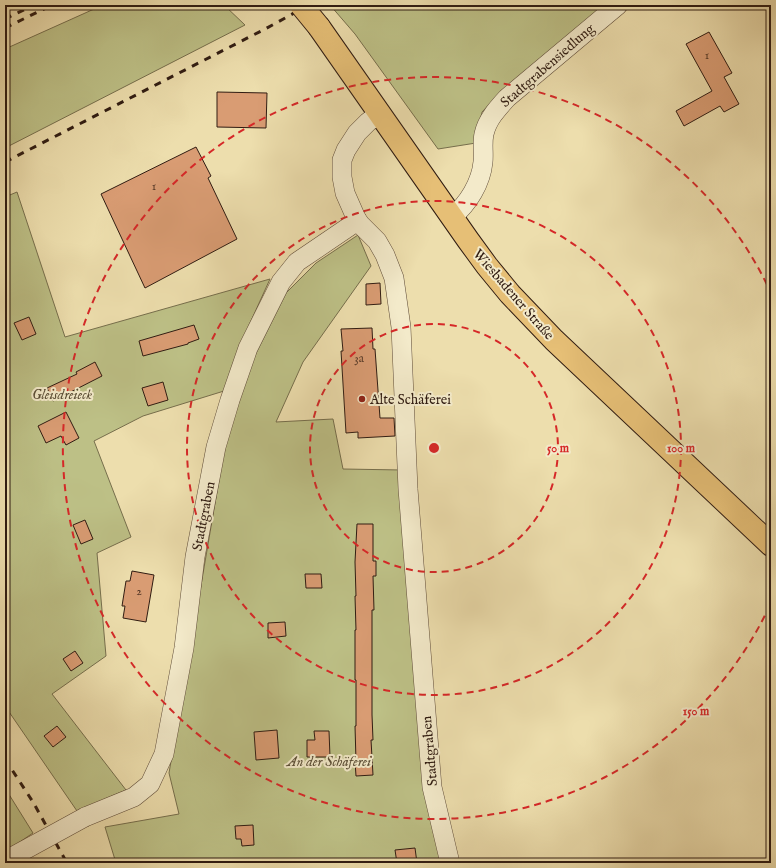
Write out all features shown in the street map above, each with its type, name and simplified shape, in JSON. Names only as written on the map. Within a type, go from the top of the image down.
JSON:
[{"type":"main road","name":"Wiesbadener Straße","points":[[301,5],[319,27],[487,266],[510,294],[554,340],[771,545]]},
{"type":"street","name":"Stadtgrabensiedlung","points":[[452,217],[464,205],[475,189],[480,177],[483,162],[484,134],[488,121],[496,110],[507,98],[618,5]]},
{"type":"street","name":"Stadtgraben","points":[[380,114],[368,122],[357,134],[346,150],[342,160],[342,178],[356,218],[377,241],[385,255],[394,278],[401,327],[408,489],[432,787],[450,863]]},
{"type":"street","name":"Stadtgraben","points":[[7,860],[85,816],[134,797],[150,784],[164,754],[184,648],[195,557],[216,447],[248,348],[281,282],[297,262],[350,226],[356,218]]},
{"type":"green space","points":[[103,5],[224,5],[245,25],[5,148],[5,49]]},
{"type":"green space","points":[[330,5],[604,5],[501,92],[482,112],[476,143],[438,149],[355,34]]},
{"type":"green space","name":"Gleisdreieck","points":[[17,192],[65,337],[270,279],[240,345],[224,391],[143,416],[94,441],[131,537],[97,553],[106,656],[52,694],[126,790],[77,811],[5,706],[5,197]]},
{"type":"green space","name":"An der Schäferei","points":[[358,235],[371,266],[303,362],[276,422],[333,419],[343,469],[402,470],[446,863],[116,863],[105,827],[179,814],[169,773],[227,433],[251,363],[286,293],[316,263]]},
{"type":"green space","points":[[5,788],[33,833],[5,852]]},
{"type":"building","points":[[709,32],[732,73],[724,77],[739,104],[724,112],[720,106],[684,126],[676,111],[712,91],[686,44]]},
{"type":"building","points":[[217,92],[267,93],[266,128],[217,127]]},
{"type":"building","points":[[196,147],[211,176],[208,178],[237,239],[145,288],[101,194]]},
{"type":"building","points":[[380,283],[381,304],[366,305],[366,284]]},
{"type":"building","points":[[29,317],[36,334],[22,340],[14,323]]},
{"type":"building","points":[[194,325],[199,339],[188,344],[143,356],[139,341]]},
{"type":"building","points":[[372,328],[380,418],[394,418],[395,436],[358,438],[358,432],[346,433],[341,329]]},
{"type":"building","points":[[95,362],[102,376],[53,401],[47,388],[77,374],[76,372]]},
{"type":"building","points":[[163,382],[168,400],[148,406],[142,388]]},
{"type":"building","points":[[66,412],[79,438],[66,445],[61,436],[46,443],[38,426]]},
{"type":"building","points":[[85,520],[93,539],[81,544],[73,525]]},
{"type":"building","points":[[357,524],[373,524],[373,561],[376,561],[376,576],[373,576],[374,610],[372,610],[373,740],[371,740],[373,775],[356,776],[355,562]]},
{"type":"building","points":[[132,571],[154,575],[146,622],[123,618],[125,606],[122,606],[126,581],[130,581]]},
{"type":"building","points":[[305,574],[321,574],[322,588],[306,588]]},
{"type":"building","points":[[285,622],[286,636],[268,638],[268,623]]},
{"type":"building","points":[[75,651],[83,663],[71,671],[63,659]]},
{"type":"building","points":[[57,726],[66,737],[53,747],[44,736]]},
{"type":"building","points":[[277,730],[279,758],[256,760],[254,732]]},
{"type":"building","points":[[314,731],[329,731],[330,757],[307,757],[307,740],[315,740]]},
{"type":"building","points":[[253,825],[254,845],[242,846],[241,839],[236,839],[235,826]]},
{"type":"building","points":[[415,848],[417,863],[397,863],[395,850]]},
{"type":"railway","points":[[5,19],[34,5]]},
{"type":"railway","points":[[5,28],[52,5]]},
{"type":"railway","points":[[5,162],[309,5]]},
{"type":"railway","points":[[5,759],[33,802],[67,863]]},
{"type":"place","name":"Alte Schäferei","points":[[362,399]]}]
